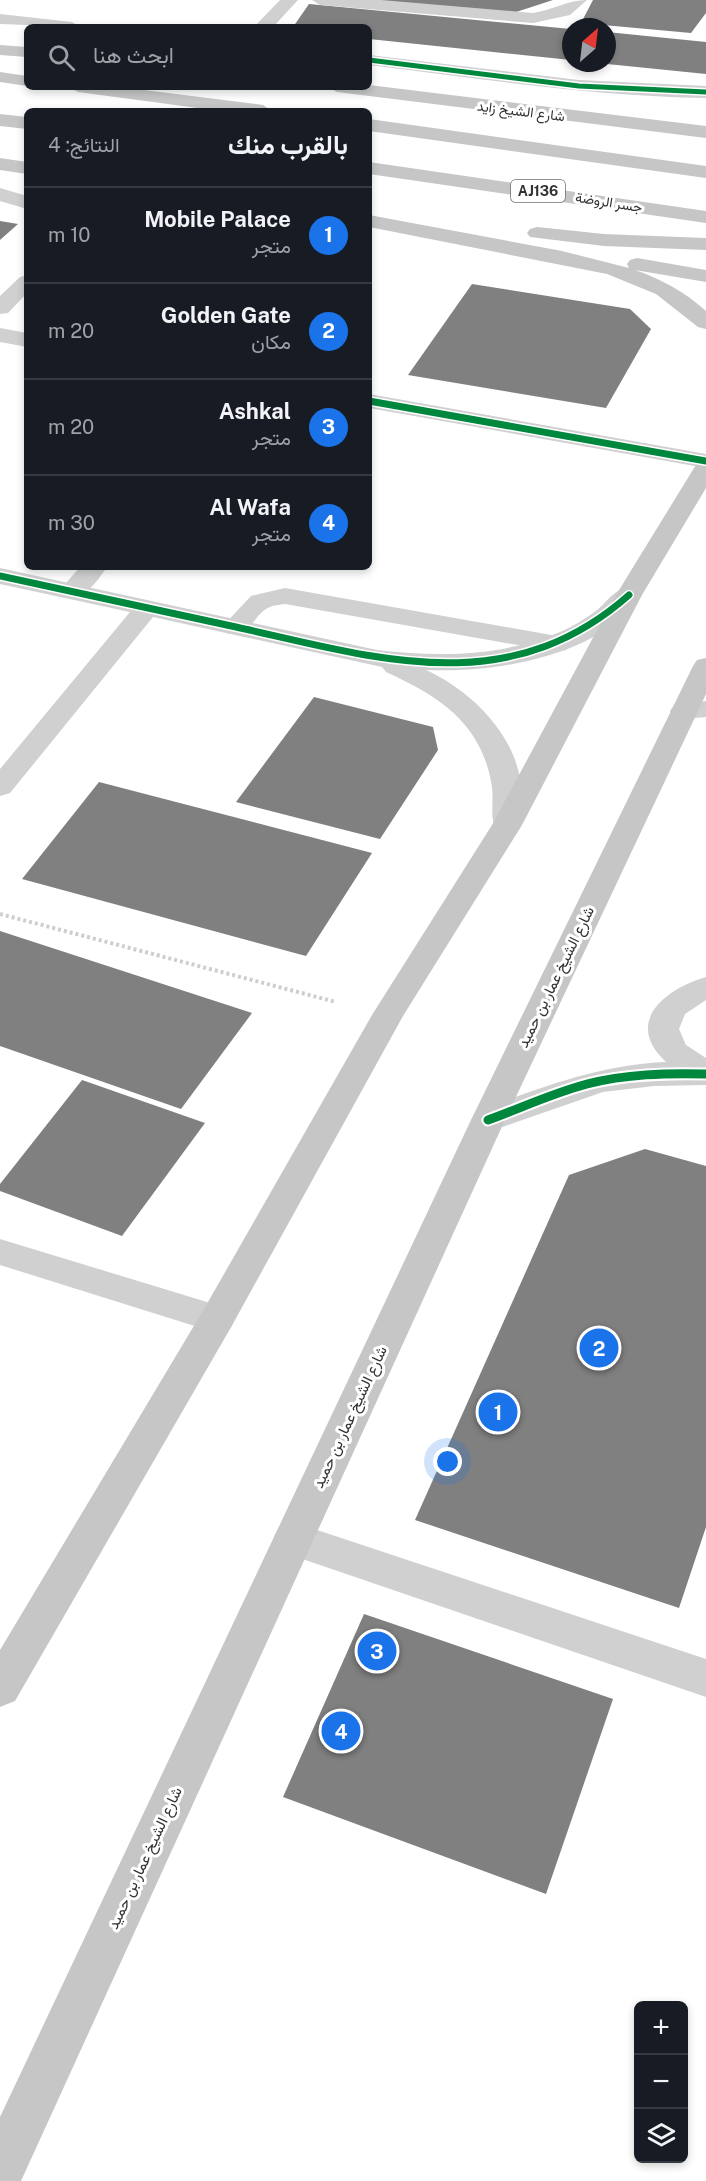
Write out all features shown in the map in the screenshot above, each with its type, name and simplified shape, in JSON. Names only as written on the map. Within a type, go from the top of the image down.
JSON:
[{"type":"main road","points":[[0,50],[24,52]]},
{"type":"main road","points":[[0,78],[24,81]]},
{"type":"main road","points":[[101,90],[239,108]]},
{"type":"main road","name":"شارع الشيخ زايد","points":[[361,90],[600,121],[706,132]]},
{"type":"main road","points":[[394,94],[706,113]]},
{"type":"main road","points":[[0,120],[24,123]]},
{"type":"main road","points":[[600,121],[706,146]]},
{"type":"main road","points":[[372,125],[706,172]]},
{"type":"main road","points":[[0,164],[24,168]]},
{"type":"main road","name":"جسر الروضة","points":[[372,168],[706,217]]},
{"type":"main road","points":[[372,214],[604,240],[706,244]]},
{"type":"main road","points":[[404,218],[706,276]]},
{"type":"main road","points":[[372,222],[624,272],[676,296],[706,322]]},
{"type":"main road","points":[[0,1688],[217,1319],[388,1016],[507,825],[629,595],[706,468]]},
{"type":"main road","name":"شارع الشيخ عمار بن حميد","points":[[0,2171],[488,1120],[695,710],[706,666]]},
{"type":"street","points":[[266,24],[290,0]]},
{"type":"street","points":[[320,0],[533,18],[557,15],[572,8],[579,0]]},
{"type":"street","points":[[0,20],[41,24]]},
{"type":"street","points":[[372,60],[665,93],[706,92]]},
{"type":"street","points":[[0,194],[24,202]]},
{"type":"street","points":[[0,308],[24,284]]},
{"type":"street","points":[[0,335],[24,339]]},
{"type":"street","points":[[372,402],[706,461]]},
{"type":"street","points":[[71,592],[91,570]]},
{"type":"street","points":[[0,576],[377,658],[407,662],[470,662],[530,652],[557,644],[603,619],[629,595]]},
{"type":"street","points":[[235,627],[260,601],[285,596],[557,644]]},
{"type":"street","points":[[0,787],[147,608]]},
{"type":"street","points":[[377,658],[413,673],[445,693],[472,714],[492,740],[505,766],[510,796],[507,825]]},
{"type":"street","points":[[706,988],[686,994],[671,1006],[663,1021],[664,1037],[674,1053],[691,1066],[706,1073]]},
{"type":"street","points":[[488,1120],[571,1088],[619,1078],[666,1073],[706,1073]]},
{"type":"street","points":[[0,1252],[217,1319]]},
{"type":"street","points":[[293,1539],[706,1678]]},
{"type":"path","points":[[0,914],[388,1016]]},
{"type":"building","points":[[373,0],[553,0],[510,14]]},
{"type":"building","points":[[593,0],[706,0],[706,13],[691,33],[616,26],[616,18],[584,18]]},
{"type":"building","points":[[309,4],[562,28],[562,59],[372,39],[372,24],[295,24]]},
{"type":"building","points":[[616,33],[706,42],[706,74],[616,65]]},
{"type":"building","points":[[0,221],[18,224],[0,240]]},
{"type":"building","points":[[472,284],[630,309],[651,329],[606,408],[408,375]]},
{"type":"building","points":[[314,697],[433,727],[438,750],[380,839],[236,802]]},
{"type":"building","points":[[99,782],[372,853],[306,956],[22,879]]},
{"type":"building","points":[[0,931],[252,1013],[181,1109],[0,1046]]},
{"type":"building","points":[[82,1080],[205,1123],[122,1236],[0,1191],[0,1184]]},
{"type":"building","points":[[645,1149],[706,1166],[706,1527],[679,1608],[415,1520],[569,1175]]},
{"type":"building","points":[[364,1614],[613,1699],[546,1894],[283,1797]]},
{"type":"cycle path","points":[[372,60],[579,86],[706,92]]},
{"type":"cycle path","points":[[372,402],[706,461]]},
{"type":"cycle path","points":[[0,576],[377,658],[410,662],[478,661],[544,648],[575,635],[603,618],[629,595]]},
{"type":"cycle path","points":[[488,1120],[560,1093],[603,1080],[654,1074],[706,1074]]},
{"type":"place","name":"Golden Gate","points":[[599,1348]]},
{"type":"place","name":"Mobile Palace","points":[[498,1412]]},
{"type":"place","name":"Ashkal","points":[[377,1651]]},
{"type":"place","name":"Al Wafa","points":[[341,1731]]}]
